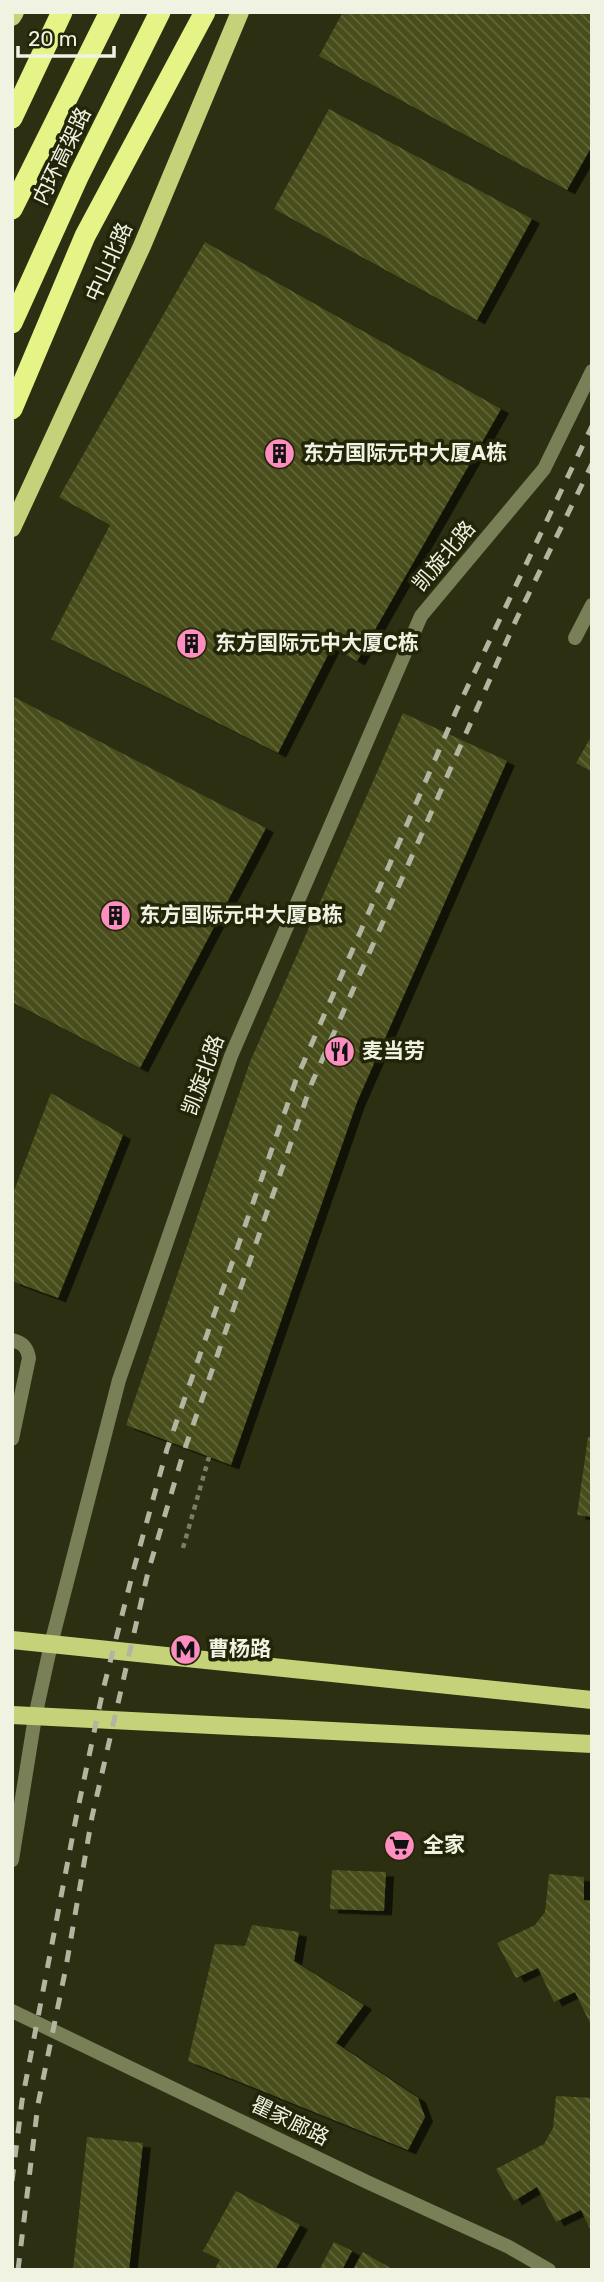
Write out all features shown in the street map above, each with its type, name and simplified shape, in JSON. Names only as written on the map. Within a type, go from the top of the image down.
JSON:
[{"type":"highway","points":[[12,118],[62,12]]},
{"type":"highway","name":"内环高架路","points":[[12,209],[110,12]]},
{"type":"highway","name":"内环高架路","points":[[12,323],[79,175],[160,12]]},
{"type":"highway","points":[[12,409],[85,236],[205,12]]},
{"type":"main road","points":[[12,17],[15,12]]},
{"type":"main road","name":"中山北路","points":[[12,528],[142,246],[240,12]]},
{"type":"main road","points":[[12,1640],[592,1700]]},
{"type":"main road","points":[[12,1715],[592,1744]]},
{"type":"street","name":"凯旋北路","points":[[12,1860],[35,1717],[51,1644],[119,1380],[231,1056],[421,616],[544,469],[592,371]]},
{"type":"street","points":[[575,638],[592,605]]},
{"type":"street","points":[[12,1340],[22,1343],[29,1358],[12,1439]]},
{"type":"street","name":"瞿家廊路","points":[[12,2011],[367,2182],[509,2247],[550,2270]]},
{"type":"path","points":[[183,1548],[209,1457]]},
{"type":"building","points":[[343,12],[592,12],[592,146],[567,190],[319,56]]},
{"type":"building","points":[[329,109],[532,219],[477,320],[274,209]]},
{"type":"building","name":"东方国际元中大厦A栋","points":[[205,242],[501,409],[357,661],[332,647],[278,753],[51,639],[110,525],[59,497]]},
{"type":"building","name":"东方国际元中大厦B栋","points":[[12,696],[266,828],[140,1068],[12,1002]]},
{"type":"building","points":[[403,713],[507,761],[357,1102],[231,1465],[126,1425],[250,1062]]},
{"type":"building","points":[[592,735],[592,772],[576,763]]},
{"type":"building","points":[[51,1093],[123,1135],[58,1298],[12,1281],[12,1196]]},
{"type":"building","points":[[588,1437],[592,1437],[592,1517],[577,1515]]},
{"type":"building","points":[[332,1870],[386,1872],[384,1911],[330,1909]]},
{"type":"building","points":[[549,1874],[584,1877],[584,1900],[592,1901],[590,2023],[575,1992],[554,2002],[538,1968],[516,1978],[497,1943],[535,1925],[545,1912]]},
{"type":"building","points":[[252,1925],[299,1932],[294,1961],[364,2005],[336,2043],[418,2098],[425,2117],[408,2150],[188,2061],[215,1944],[245,1946]]},
{"type":"building","points":[[556,2096],[592,2098],[592,2233],[581,2210],[556,2222],[537,2187],[514,2201],[496,2169],[544,2144],[553,2128]]},
{"type":"building","points":[[87,2137],[143,2143],[129,2270],[73,2270]]},
{"type":"building","points":[[236,2191],[300,2225],[275,2270],[214,2270],[220,2260],[203,2251]]},
{"type":"building","points":[[334,2242],[352,2251],[342,2270],[319,2270]]},
{"type":"building","points":[[363,2252],[394,2270],[353,2270]]},
{"type":"railway","points":[[12,2181],[22,2101],[103,1690],[167,1449],[296,1080],[457,709],[592,426]]},
{"type":"railway","points":[[18,2270],[38,2104],[66,1967],[92,1817],[148,1572],[183,1454],[311,1085],[516,620],[592,464]]},
{"type":"place","name":"东方国际元中大厦A栋","points":[[280,453]]},
{"type":"place","name":"东方国际元中大厦C栋","points":[[192,643]]},
{"type":"place","name":"东方国际元中大厦B栋","points":[[116,915]]},
{"type":"place","name":"麦当劳","points":[[339,1051]]},
{"type":"place","name":"曹杨路","points":[[185,1649]]},
{"type":"place","name":"全家","points":[[400,1845]]}]
